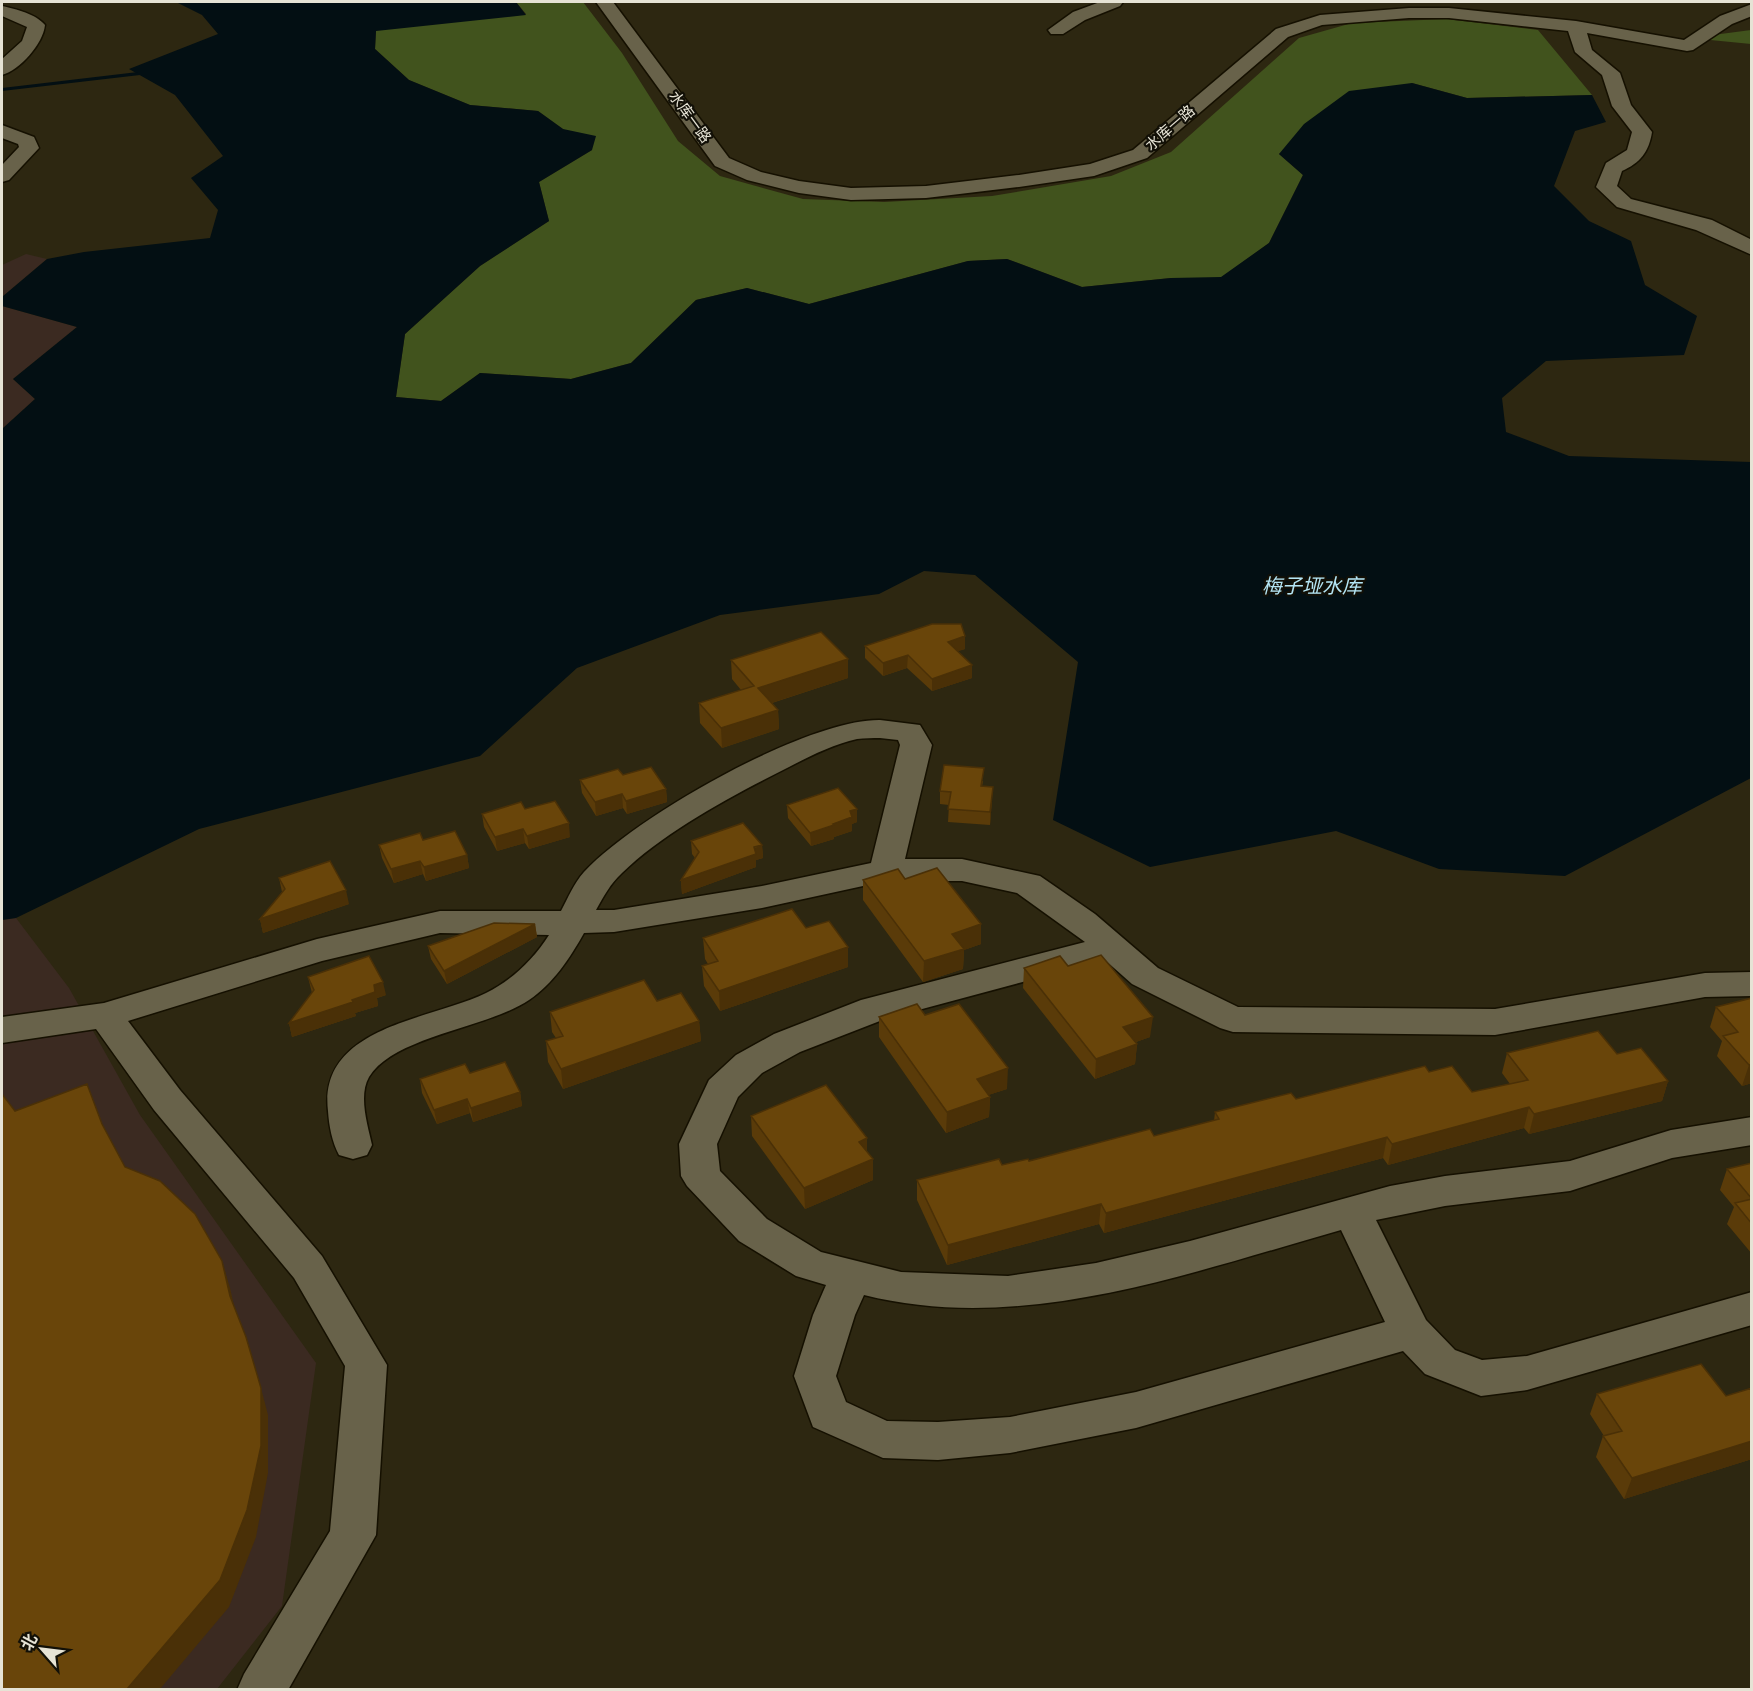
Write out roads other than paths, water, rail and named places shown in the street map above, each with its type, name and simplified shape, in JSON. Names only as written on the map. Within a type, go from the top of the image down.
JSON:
[{"type":"street","name":"水库一路","points":[[605,2],[722,162],[754,176],[798,187],[851,195],[926,192],[1019,181],[1094,170],[1140,154],[1282,33],[1320,20],[1409,12],[1449,13],[1576,26],[1687,46],[1748,6]]},
{"type":"street","points":[[1057,30],[1098,7],[1114,2]]},
{"type":"street","points":[[2,11],[36,25],[36,36],[30,45],[2,69]]},
{"type":"street","points":[[1576,26],[1584,52],[1611,74],[1622,106],[1642,132],[1640,148],[1627,162],[1613,168],[1606,187],[1624,203],[1704,225],[1752,249]]},
{"type":"street","points":[[2,131],[27,141],[29,148],[2,176]]},
{"type":"street","points":[[353,1145],[344,1098],[354,1070],[383,1043],[468,1013],[515,993],[547,966],[594,882],[621,854],[678,817],[749,777],[820,741],[850,732],[881,728],[909,732],[916,745],[886,870]]},
{"type":"street","points":[[2,1030],[105,1014],[317,951],[440,922],[614,921],[762,897],[886,870],[962,870],[1028,884],[1083,922],[1145,976],[1233,1018],[1495,1022],[1705,985],[1752,984]]},
{"type":"street","points":[[1112,947],[874,1009],[787,1043],[749,1064],[722,1090],[698,1144],[701,1176],[753,1230],[810,1265],[900,1288],[1008,1292],[1096,1279],[1190,1257],[1390,1201],[1445,1191],[1570,1176],[1671,1143],[1752,1131]]},
{"type":"street","points":[[105,1014],[167,1100],[308,1267],[366,1365],[353,1535],[261,1689]]},
{"type":"street","points":[[1352,1212],[1411,1332],[1440,1362],[1481,1378],[1527,1373],[1752,1308]]},
{"type":"street","points":[[851,1276],[834,1315],[815,1376],[828,1414],[883,1438],[938,1441],[1010,1435],[1136,1410],[1411,1332]]},
{"type":"water","name":"梅子垭水库","points":[[176,2],[516,2],[526,15],[376,31],[375,49],[409,80],[470,105],[538,111],[563,129],[596,136],[592,150],[539,182],[549,221],[480,266],[405,334],[396,397],[441,401],[480,373],[571,379],[631,363],[696,300],[747,288],[809,304],[968,261],[1007,259],[1082,287],[1171,278],[1221,277],[1269,243],[1303,175],[1279,154],[1304,124],[1349,91],[1412,83],[1467,98],[1592,95],[1606,122],[1575,131],[1554,186],[1589,221],[1631,241],[1645,285],[1697,316],[1684,355],[1546,361],[1502,398],[1506,432],[1569,456],[1751,462],[1751,778],[1565,876],[1439,869],[1336,831],[1150,867],[1053,820],[1078,662],[975,575],[924,571],[879,594],[720,615],[577,668],[480,756],[199,829],[16,918],[2,920],[2,429],[35,399],[13,379],[77,327],[2,306],[2,297],[47,259],[84,252],[210,238],[218,210],[191,178],[223,156],[175,95],[129,69],[218,34],[202,15]]},
{"type":"waterway","points":[[2,90],[138,74]]}]
